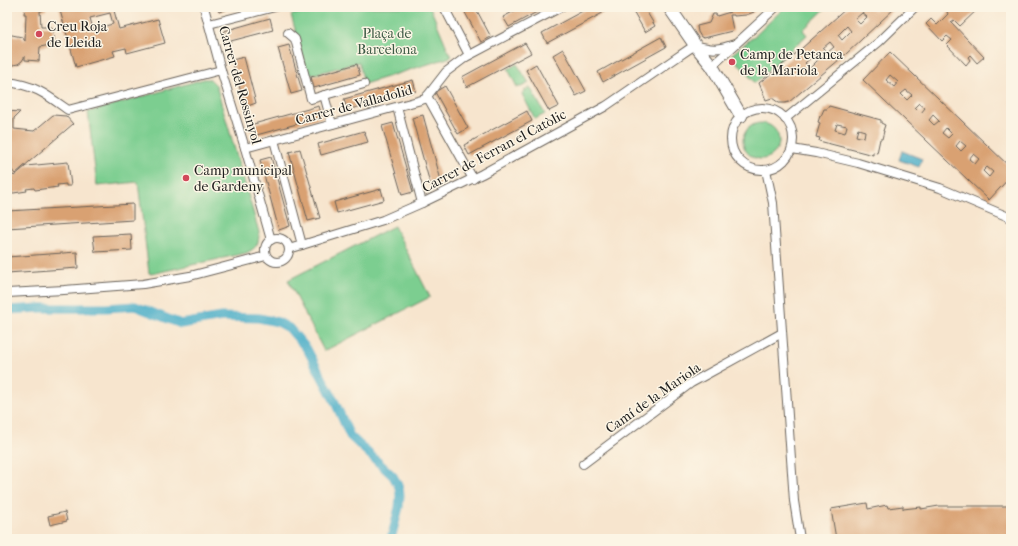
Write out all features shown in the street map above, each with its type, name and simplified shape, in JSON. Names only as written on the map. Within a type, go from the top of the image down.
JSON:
[{"type":"street","name":"Carrer del Rossinyol","points":[[204,7],[271,240]]},
{"type":"street","points":[[209,24],[275,7]]},
{"type":"street","points":[[444,7],[469,55]]},
{"type":"street","name":"Carrer de Valladolid","points":[[245,148],[425,99],[446,72],[469,55],[561,7]]},
{"type":"street","points":[[669,7],[712,66],[741,116]]},
{"type":"street","points":[[712,66],[776,7]]},
{"type":"street","points":[[785,118],[879,42],[915,7]]},
{"type":"street","points":[[288,34],[295,39],[311,99],[364,84]]},
{"type":"street","points":[[695,44],[706,48],[719,49],[735,44]]},
{"type":"street","name":"Carrer de Ferran el Catòlic","points":[[289,249],[383,220],[473,179],[606,106],[695,44]]},
{"type":"street","points":[[7,82],[19,83],[32,87],[50,97],[68,110],[221,70]]},
{"type":"street","points":[[324,95],[332,124]]},
{"type":"street","points":[[427,96],[473,179]]},
{"type":"street","points":[[397,107],[422,203]]},
{"type":"street","points":[[764,108],[779,113],[785,118],[791,128],[793,138],[792,149],[788,157],[782,163],[775,168],[756,170],[747,167],[739,161],[731,143],[731,133],[741,116],[748,111],[764,108]]},
{"type":"street","points":[[274,140],[302,245]]},
{"type":"street","points":[[792,149],[816,152],[858,163],[940,188],[1011,218]]},
{"type":"street","points":[[766,170],[774,203],[794,501],[800,539]]},
{"type":"street","points":[[276,238],[286,242],[289,249],[288,256],[282,261],[271,261],[266,256],[266,244],[276,238]]},
{"type":"street","points":[[7,293],[143,284],[190,276],[266,256]]},
{"type":"street","name":"Camí de la Mariola","points":[[583,464],[691,383],[782,333]]},
{"type":"green space","name":"Plaça de Barcelona","points":[[323,7],[430,7],[451,57],[364,84],[359,62],[308,76],[291,15]]},
{"type":"green space","points":[[785,7],[827,7],[803,30],[807,35],[755,83],[731,55],[758,33]]},
{"type":"green space","points":[[517,64],[529,83],[521,87],[517,87],[508,69]]},
{"type":"green space","points":[[204,79],[210,79],[216,85],[259,232],[259,240],[253,249],[246,253],[151,274],[149,273],[138,182],[97,186],[88,112]]},
{"type":"green space","points":[[530,87],[545,114],[535,119],[522,94]]},
{"type":"green space","points":[[765,123],[774,128],[778,134],[778,148],[774,154],[765,159],[757,159],[748,154],[744,148],[743,137],[748,128],[754,124]]},
{"type":"green space","points":[[394,226],[430,297],[324,351],[288,280]]},
{"type":"water","points":[[902,151],[922,159],[919,167],[899,160]]},
{"type":"building","name":"Creu Roja de Lleida","points":[[25,7],[46,7],[46,10],[40,11],[41,27],[52,27],[55,44],[40,47],[39,61],[25,60],[25,56],[18,64],[7,64],[7,34],[22,37],[25,41]]},
{"type":"building","points":[[59,7],[113,7],[119,29],[158,19],[165,43],[127,53],[126,48],[113,51],[115,56],[76,67]],"holes":[[[110,13],[113,24],[93,29],[90,18]]]},
{"type":"building","points":[[217,7],[234,7],[219,12]]},
{"type":"building","points":[[462,7],[475,7],[491,37],[481,42]]},
{"type":"building","points":[[522,7],[546,7],[509,27],[503,17]]},
{"type":"building","points":[[590,7],[609,7],[610,9],[547,43],[542,33]]},
{"type":"building","points":[[631,7],[644,7],[655,26],[645,32]]},
{"type":"building","points":[[729,7],[753,7],[754,12],[746,15],[730,15],[732,31],[704,38],[701,37],[697,26],[709,23],[713,14],[716,14],[717,16],[730,12]]},
{"type":"building","points":[[848,7],[871,7],[874,10],[878,7],[896,7],[846,54],[789,102],[779,103],[772,98],[766,100],[759,83],[792,57]],"holes":[[[862,13],[867,17],[860,24],[855,19]],[[847,26],[851,31],[842,40],[838,35]],[[830,42],[834,47],[827,53],[823,48]],[[814,55],[818,60],[810,68],[805,63]]]},
{"type":"building","points":[[952,7],[980,7],[960,26],[954,20],[951,22],[984,57],[977,63],[970,55],[968,57],[970,60],[966,65],[947,45],[952,40],[947,36],[942,41],[926,24],[931,19],[937,25],[948,14],[947,12]]},
{"type":"building","points":[[270,18],[273,30],[227,42],[224,31]]},
{"type":"building","points":[[661,37],[666,47],[603,82],[598,72]]},
{"type":"building","points":[[525,43],[531,53],[467,87],[462,77]]},
{"type":"building","points":[[289,45],[302,91],[291,94],[278,48]]},
{"type":"building","points":[[563,49],[586,91],[576,96],[553,55]]},
{"type":"building","points":[[890,52],[1011,168],[1011,176],[989,200],[863,80]],"holes":[[[890,75],[898,82],[894,87],[886,80]],[[906,90],[912,95],[907,100],[901,94]],[[919,103],[925,108],[921,113],[915,107]],[[933,115],[939,121],[934,125],[929,120]],[[946,128],[952,134],[948,138],[942,133]],[[960,141],[966,146],[961,151],[956,146]],[[973,154],[979,159],[975,164],[969,159]],[[987,167],[993,172],[989,177],[983,171]]]},
{"type":"building","points":[[244,57],[256,103],[245,107],[232,60]]},
{"type":"building","points":[[357,64],[360,75],[314,88],[311,77]]},
{"type":"building","points":[[536,64],[559,106],[549,111],[526,70]]},
{"type":"building","points":[[413,80],[416,91],[347,110],[344,99]]},
{"type":"building","points":[[445,86],[468,128],[458,134],[435,92]]},
{"type":"building","points":[[319,106],[322,117],[253,136],[250,125]]},
{"type":"building","points":[[829,106],[881,120],[881,123],[885,125],[877,153],[873,152],[873,155],[819,141],[820,138],[816,137],[820,123],[818,122],[824,109],[827,109]],"holes":[[[837,124],[847,126],[845,133],[835,130]],[[858,129],[865,131],[864,138],[856,136]]]},
{"type":"building","points":[[7,111],[20,112],[14,118],[14,129],[34,131],[53,115],[66,116],[73,124],[15,174],[7,164]]},
{"type":"building","points":[[527,111],[532,121],[469,155],[464,145]]},
{"type":"building","points":[[423,115],[442,184],[431,187],[412,118]]},
{"type":"building","points":[[393,123],[413,192],[402,195],[382,126]]},
{"type":"building","points":[[364,131],[368,142],[321,155],[318,144]]},
{"type":"building","points":[[300,149],[320,218],[308,221],[289,152]]},
{"type":"building","points":[[271,157],[290,226],[279,230],[260,160]]},
{"type":"building","points":[[68,162],[71,186],[66,186],[66,184],[57,185],[58,187],[35,190],[34,188],[26,189],[27,191],[7,194],[7,168],[14,176],[26,166]]},
{"type":"building","points":[[381,189],[384,200],[337,213],[334,202]]},
{"type":"building","points":[[133,204],[133,220],[7,228],[7,211]]},
{"type":"building","points":[[131,234],[132,250],[95,252],[93,236]]},
{"type":"building","points":[[77,252],[78,268],[7,273],[7,257]]},
{"type":"building","points":[[867,503],[868,509],[887,505],[888,508],[903,506],[903,509],[921,507],[921,509],[939,506],[1009,506],[1011,510],[1011,539],[836,539],[831,509]]},
{"type":"building","points":[[65,512],[67,521],[50,525],[48,516]]},
{"type":"waterway","points":[[7,310],[135,306],[181,324],[222,317],[259,318],[278,322],[289,328],[307,349],[334,400],[350,436],[393,476],[399,487],[399,507],[391,539]]},
{"type":"place","name":"Creu Roja de Lleida","points":[[39,34]]},
{"type":"place","name":"Camp de Petanca de la Mariola","points":[[732,62]]},
{"type":"place","name":"Camp municipal de Gardeny","points":[[186,178]]}]
